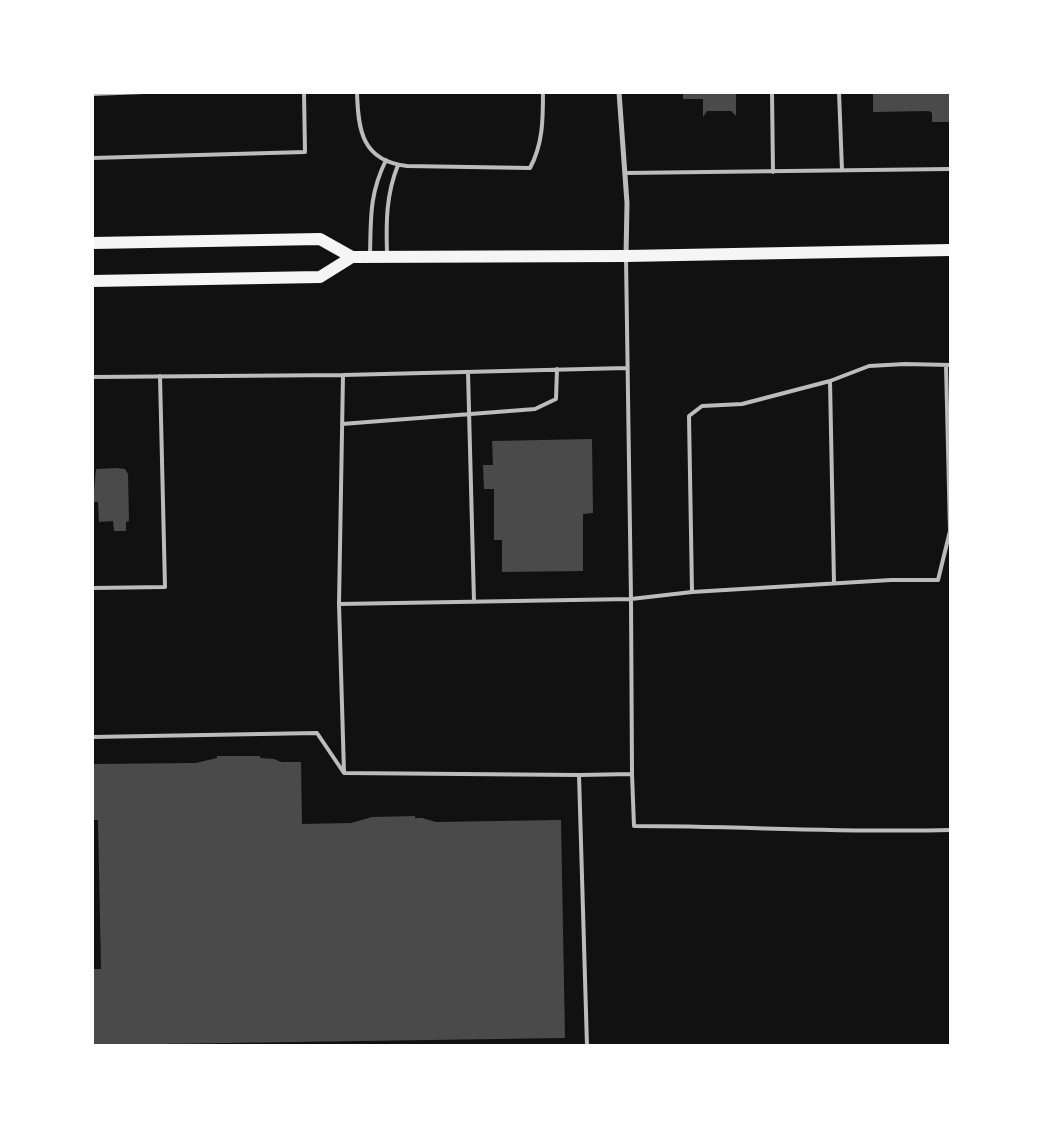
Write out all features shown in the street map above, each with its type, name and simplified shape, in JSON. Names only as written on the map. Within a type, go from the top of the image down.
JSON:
[{"type":"main road","points":[[92,243],[320,239],[352,258]]},
{"type":"main road","points":[[92,281],[320,277],[352,258],[370,257],[626,256],[950,250]]},
{"type":"street","points":[[619,92],[625,173],[626,256]]},
{"type":"lane","points":[[92,94],[144,92]]},
{"type":"lane","points":[[92,158],[305,152],[304,92]]},
{"type":"lane","points":[[357,92],[358,124],[366,143],[377,156],[398,165],[487,169],[530,168],[538,154],[543,127],[543,92]]},
{"type":"lane","points":[[772,92],[774,172]]},
{"type":"lane","points":[[839,92],[842,170]]},
{"type":"lane","points":[[370,257],[372,200],[375,182],[386,160]]},
{"type":"lane","points":[[387,257],[386,212],[390,184],[398,165]]},
{"type":"lane","points":[[625,173],[950,169]]},
{"type":"lane","points":[[626,256],[626,368],[634,826],[722,826],[888,831],[950,830]]},
{"type":"lane","points":[[339,604],[631,599],[692,592],[834,583],[938,580],[950,531],[948,365],[905,364],[870,366],[830,381],[742,404],[702,406],[689,416],[692,592]]},
{"type":"lane","points":[[92,377],[343,375],[626,368]]},
{"type":"lane","points":[[342,424],[535,409],[556,399],[556,369]]},
{"type":"lane","points":[[468,372],[474,602]]},
{"type":"lane","points":[[343,375],[339,604],[344,773]]},
{"type":"lane","points":[[92,588],[165,587],[160,376]]},
{"type":"lane","points":[[830,381],[834,583]]},
{"type":"lane","points":[[92,737],[317,733],[344,773]]},
{"type":"lane","points":[[344,773],[632,774]]},
{"type":"lane","points":[[579,775],[587,1046]]},
{"type":"building","points":[[683,92],[736,92],[736,116],[731,111],[707,111],[703,117],[703,99],[683,99]]},
{"type":"building","points":[[873,92],[950,92],[950,122],[932,122],[932,113],[929,111],[873,112]]},
{"type":"building","points":[[592,439],[593,513],[583,514],[583,571],[502,572],[502,540],[494,540],[494,489],[484,489],[483,465],[493,465],[492,441]]},
{"type":"building","points":[[96,469],[125,469],[128,474],[129,521],[126,522],[126,531],[114,531],[113,521],[99,522],[98,502],[93,502]]},
{"type":"building","points":[[217,756],[260,756],[260,758],[274,759],[281,762],[301,762],[302,824],[351,823],[372,817],[415,816],[415,818],[436,822],[561,820],[565,1038],[92,1045],[92,969],[101,969],[98,820],[92,820],[92,764],[196,763],[217,758]]}]
